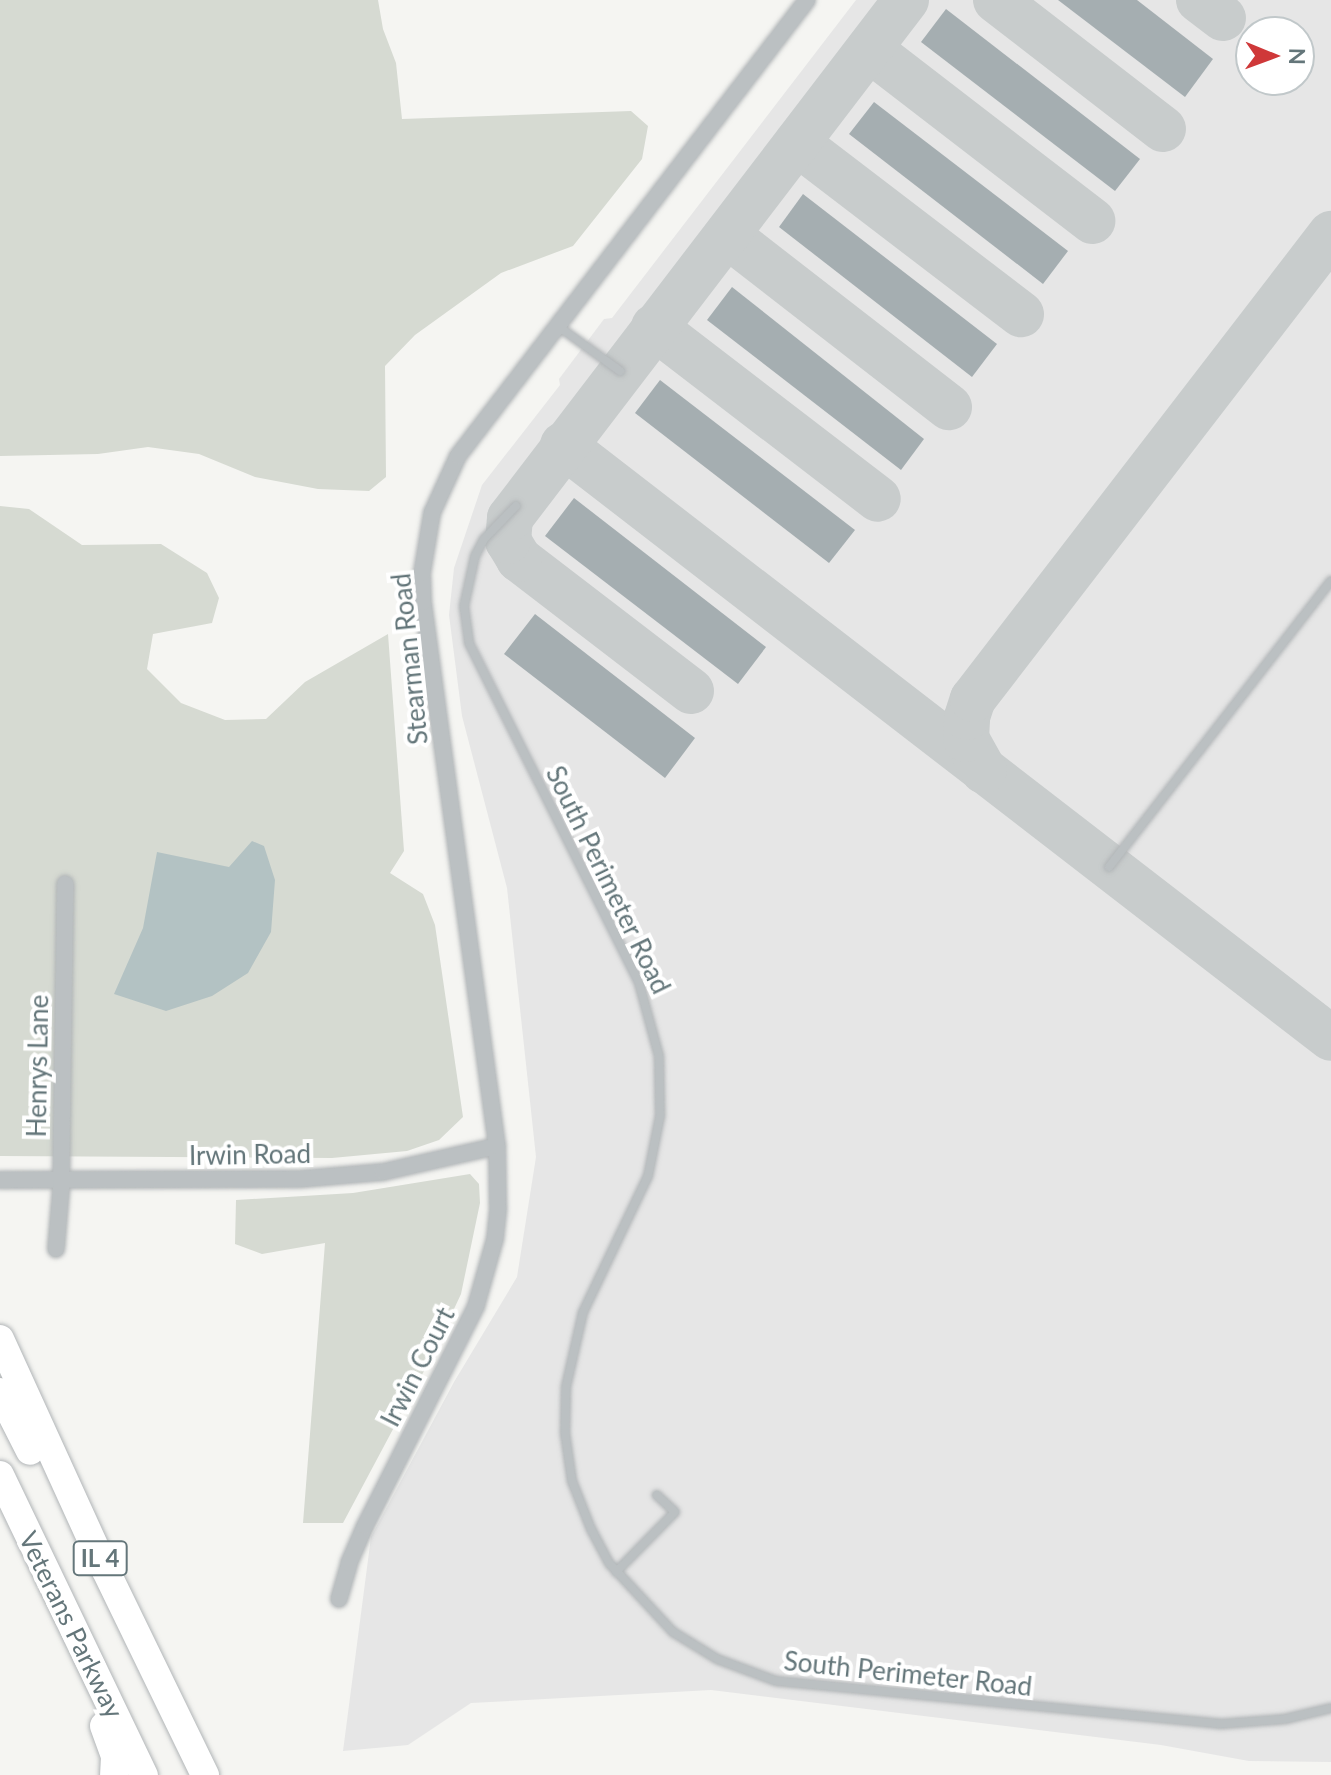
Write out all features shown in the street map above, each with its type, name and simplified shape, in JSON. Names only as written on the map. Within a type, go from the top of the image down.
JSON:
[{"type":"highway","name":"Veterans Parkway","points":[[0,1339],[105,1569],[205,1775]]},
{"type":"highway","points":[[0,1392],[76,1539],[105,1569]]},
{"type":"highway","name":"Veterans Parkway","points":[[0,1475],[144,1775]]},
{"type":"highway","points":[[15,1508],[22,1554],[112,1745],[114,1775]]},
{"type":"highway","points":[[181,1726],[205,1760],[222,1775]]},
{"type":"street","name":"Stearman Road","points":[[497,1146],[422,573],[432,513],[458,456],[807,0]]},
{"type":"street","name":"Henrys Lane","points":[[56,1249],[61,1179],[65,884]]},
{"type":"street","name":"Irwin Road","points":[[0,1180],[337,1177],[383,1172],[497,1146]]},
{"type":"street","name":"Irwin Court","points":[[339,1599],[349,1563],[365,1526],[476,1306],[495,1239],[499,1185],[497,1146]]},
{"type":"lane","points":[[558,326],[620,371]]},
{"type":"lane","name":"South Perimeter Road","points":[[516,506],[484,539],[475,556],[464,606],[469,643],[639,983],[659,1056],[660,1116],[648,1176],[583,1312],[566,1387],[565,1433],[572,1481],[591,1529],[616,1572],[673,1632],[695,1647],[751,1674],[804,1687],[1220,1724],[1285,1719],[1331,1708]]},
{"type":"lane","points":[[1109,867],[1331,581]]},
{"type":"lane","points":[[616,1572],[675,1512],[657,1495]]},
{"type":"shaded area","points":[[0,0],[378,0],[383,29],[396,63],[402,119],[631,111],[648,126],[642,159],[573,246],[501,273],[415,335],[385,366],[386,477],[369,491],[318,489],[255,477],[199,454],[148,447],[98,454],[0,456]]},
{"type":"shaded area","points":[[856,0],[1331,0],[1331,1762],[1249,1761],[1161,1745],[711,1690],[471,1703],[408,1745],[343,1751],[371,1537],[454,1382],[517,1277],[536,1157],[507,888],[462,716],[449,615],[454,568],[482,485],[560,385],[559,379],[604,319],[612,318]]},
{"type":"shaded area","points":[[0,506],[29,509],[82,545],[161,544],[207,573],[219,598],[212,623],[153,634],[147,669],[181,703],[225,720],[266,719],[305,682],[388,634],[404,851],[390,873],[423,894],[435,925],[463,1117],[439,1140],[407,1151],[332,1158],[0,1156]]},
{"type":"shaded area","points":[[252,841],[264,846],[275,880],[271,932],[248,973],[212,996],[166,1011],[114,994],[143,928],[157,852],[229,867]]},
{"type":"shaded area","points":[[470,1174],[479,1184],[480,1203],[461,1294],[432,1356],[343,1523],[303,1523],[325,1243],[262,1254],[235,1244],[236,1200],[353,1193]]},
{"type":"building","points":[[1058,0],[1137,0],[1213,59],[1185,97]]},
{"type":"building","points":[[946,9],[1140,159],[1115,191],[921,42]]},
{"type":"building","points":[[874,102],[1068,251],[1043,284],[849,134]]},
{"type":"building","points":[[803,194],[997,344],[972,377],[779,227]]},
{"type":"building","points":[[732,287],[924,439],[901,470],[707,320]]},
{"type":"building","points":[[660,380],[855,530],[829,563],[635,413]]},
{"type":"building","points":[[574,498],[766,647],[738,684],[545,536]]},
{"type":"building","points":[[535,614],[695,738],[665,778],[504,654]]},
{"type":"taxiway","points":[[691,691],[519,559],[508,541],[510,518],[906,0]]},
{"type":"taxiway","points":[[996,0],[1163,129]]},
{"type":"taxiway","points":[[1199,0],[1223,18]]},
{"type":"taxiway","points":[[869,49],[1092,221]]},
{"type":"taxiway","points":[[797,143],[1021,314]]},
{"type":"taxiway","points":[[984,771],[966,739],[967,717],[973,699],[1331,234]]},
{"type":"taxiway","points":[[727,235],[949,407]]},
{"type":"taxiway","points":[[654,327],[878,499]]},
{"type":"taxiway","points":[[563,445],[1331,1038]]}]
